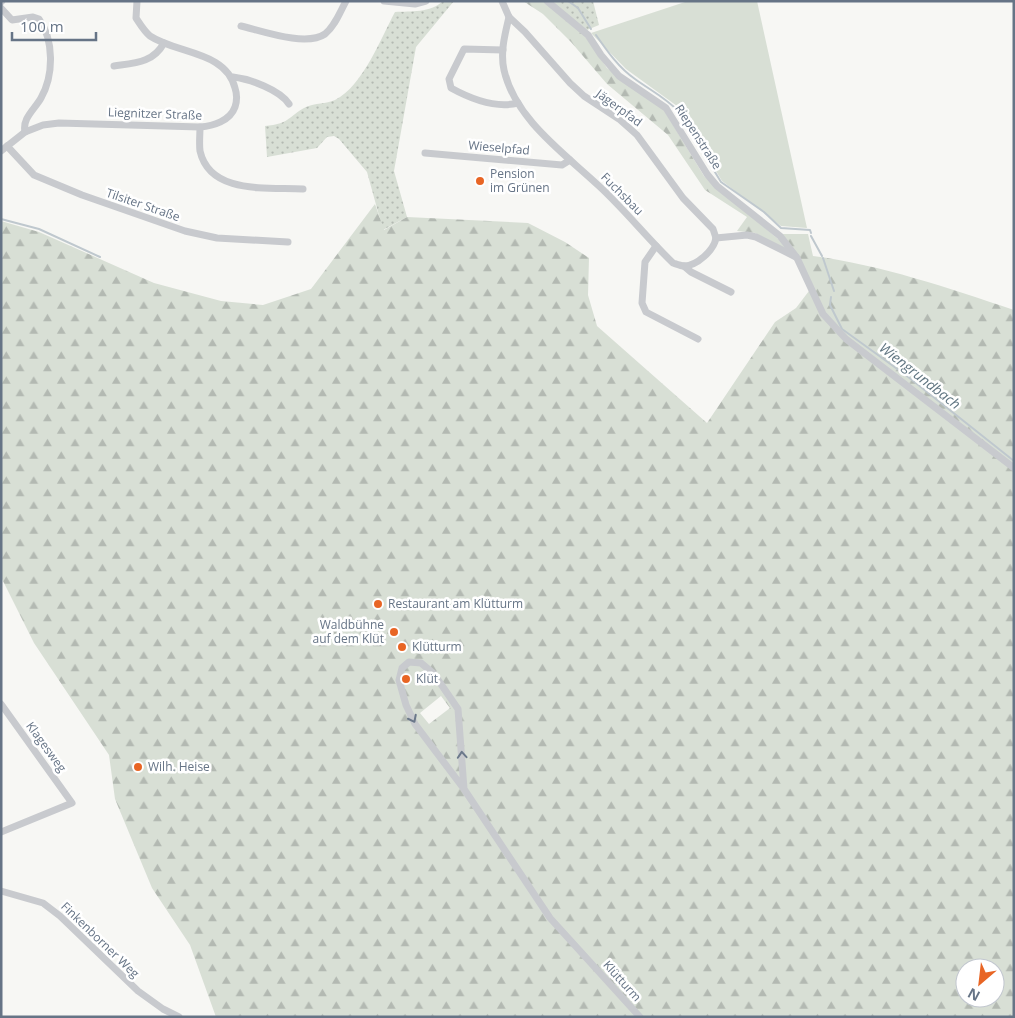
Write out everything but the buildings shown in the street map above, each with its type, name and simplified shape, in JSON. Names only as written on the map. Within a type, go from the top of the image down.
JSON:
[{"type":"street","points":[[137,1],[136,18],[149,35],[164,43],[220,64],[233,77],[243,78],[285,97],[289,104]]},
{"type":"street","points":[[241,26],[303,40],[314,39],[324,34],[333,26],[346,1]]},
{"type":"street","points":[[384,1],[415,4],[426,1]]},
{"type":"street","name":"Jägerpfad","points":[[502,1],[509,17],[584,96],[620,119],[638,134],[683,198],[712,229],[716,238]]},
{"type":"street","name":"Riepenstraße","points":[[547,1],[588,35],[601,55],[619,76],[666,108],[707,174],[717,186],[780,236],[797,258],[824,314],[846,339],[1014,468]]},
{"type":"street","points":[[1,8],[12,20],[33,17],[39,19],[47,37],[50,62],[46,87],[25,122],[25,132]]},
{"type":"street","name":"Fuchsbau","points":[[509,17],[503,50],[504,70],[518,103],[570,160],[622,209],[673,262],[684,266],[691,272],[731,292]]},
{"type":"street","points":[[114,66],[138,63],[158,54],[164,43]]},
{"type":"street","points":[[503,50],[464,49],[449,79],[451,88],[467,97],[486,102],[508,106],[518,103]]},
{"type":"street","name":"Liegnitzer Straße","points":[[4,149],[25,132],[43,125],[59,123],[212,126],[222,121],[235,108],[237,95],[233,77]]},
{"type":"street","points":[[200,127],[200,151],[210,173],[230,185],[304,189]]},
{"type":"street","name":"Tilsiter Straße","points":[[4,149],[34,175],[82,195],[185,232],[217,238],[288,242]]},
{"type":"street","name":"Wieselpfad","points":[[425,154],[562,165],[570,160]]},
{"type":"street","points":[[684,266],[705,255],[712,248],[716,238],[747,235],[756,237],[797,258]]},
{"type":"street","points":[[656,246],[645,262],[642,303],[646,312],[698,339]]},
{"type":"street","name":"Klütturm","points":[[464,790],[458,709],[434,674],[421,663],[409,662],[400,673],[406,705],[415,724],[464,790],[550,918],[640,1017]]},
{"type":"street","name":"Klagesweg","points":[[1,704],[72,803],[1,832]]},
{"type":"street","name":"Finkenborner Weg","points":[[1,891],[43,903],[60,916],[138,991],[163,1009],[179,1017]]},
{"type":"green space","points":[[443,1],[454,1],[416,47],[394,171],[407,217],[383,230],[367,172],[339,139],[334,136],[327,137],[317,148],[267,157],[265,126],[284,122],[306,107],[335,100],[345,93],[363,73],[395,12],[432,8]]},
{"type":"green space","points":[[523,1],[543,1],[555,9],[585,36],[607,68],[662,107],[704,176],[778,239],[787,250],[755,233],[737,231],[747,217],[705,190],[668,135],[607,84],[571,42],[543,14]]},
{"type":"green space","points":[[547,1],[593,1],[599,25],[587,30]]},
{"type":"green space","points":[[688,1],[757,1],[807,228],[781,226],[722,181],[677,106],[626,69],[591,33]]},
{"type":"green space","name":"Klüt","points":[[375,204],[384,230],[407,217],[528,223],[565,242],[589,258],[588,295],[597,326],[707,423],[775,322],[796,308],[812,287],[780,236],[783,234],[808,234],[813,256],[890,271],[1014,310],[1014,1017],[216,1017],[190,945],[152,888],[115,799],[109,755],[34,643],[1,577],[1,221],[39,232],[154,283],[221,301],[263,305],[311,289]],"holes":[[[441,696],[450,708],[429,724],[420,713]]]},
{"type":"waterway","name":"Wiengrundbach","points":[[568,1],[578,8],[591,29]]},
{"type":"waterway","name":"Wiengrundbach","points":[[596,35],[624,70],[678,111],[721,182],[764,212],[781,228],[810,230],[811,233]]},
{"type":"waterway","points":[[1,219],[39,229],[100,257]]},
{"type":"waterway","name":"Wiengrundbach","points":[[811,236],[822,256]]},
{"type":"waterway","name":"Wiengrundbach","points":[[823,258],[834,291]]},
{"type":"waterway","name":"Wiengrundbach","points":[[831,297],[830,305],[842,329],[907,376],[1014,461]]},
{"type":"place","name":"Pension im Grünen","points":[[480,181]]},
{"type":"place","name":"Restaurant am Klütturm","points":[[378,604]]},
{"type":"place","name":"Waldbühne auf dem Klüt","points":[[394,632]]},
{"type":"place","name":"Klütturm","points":[[402,647]]},
{"type":"place","name":"Klüt","points":[[406,679]]},
{"type":"place","name":"Wilh. Heise","points":[[138,767]]}]
